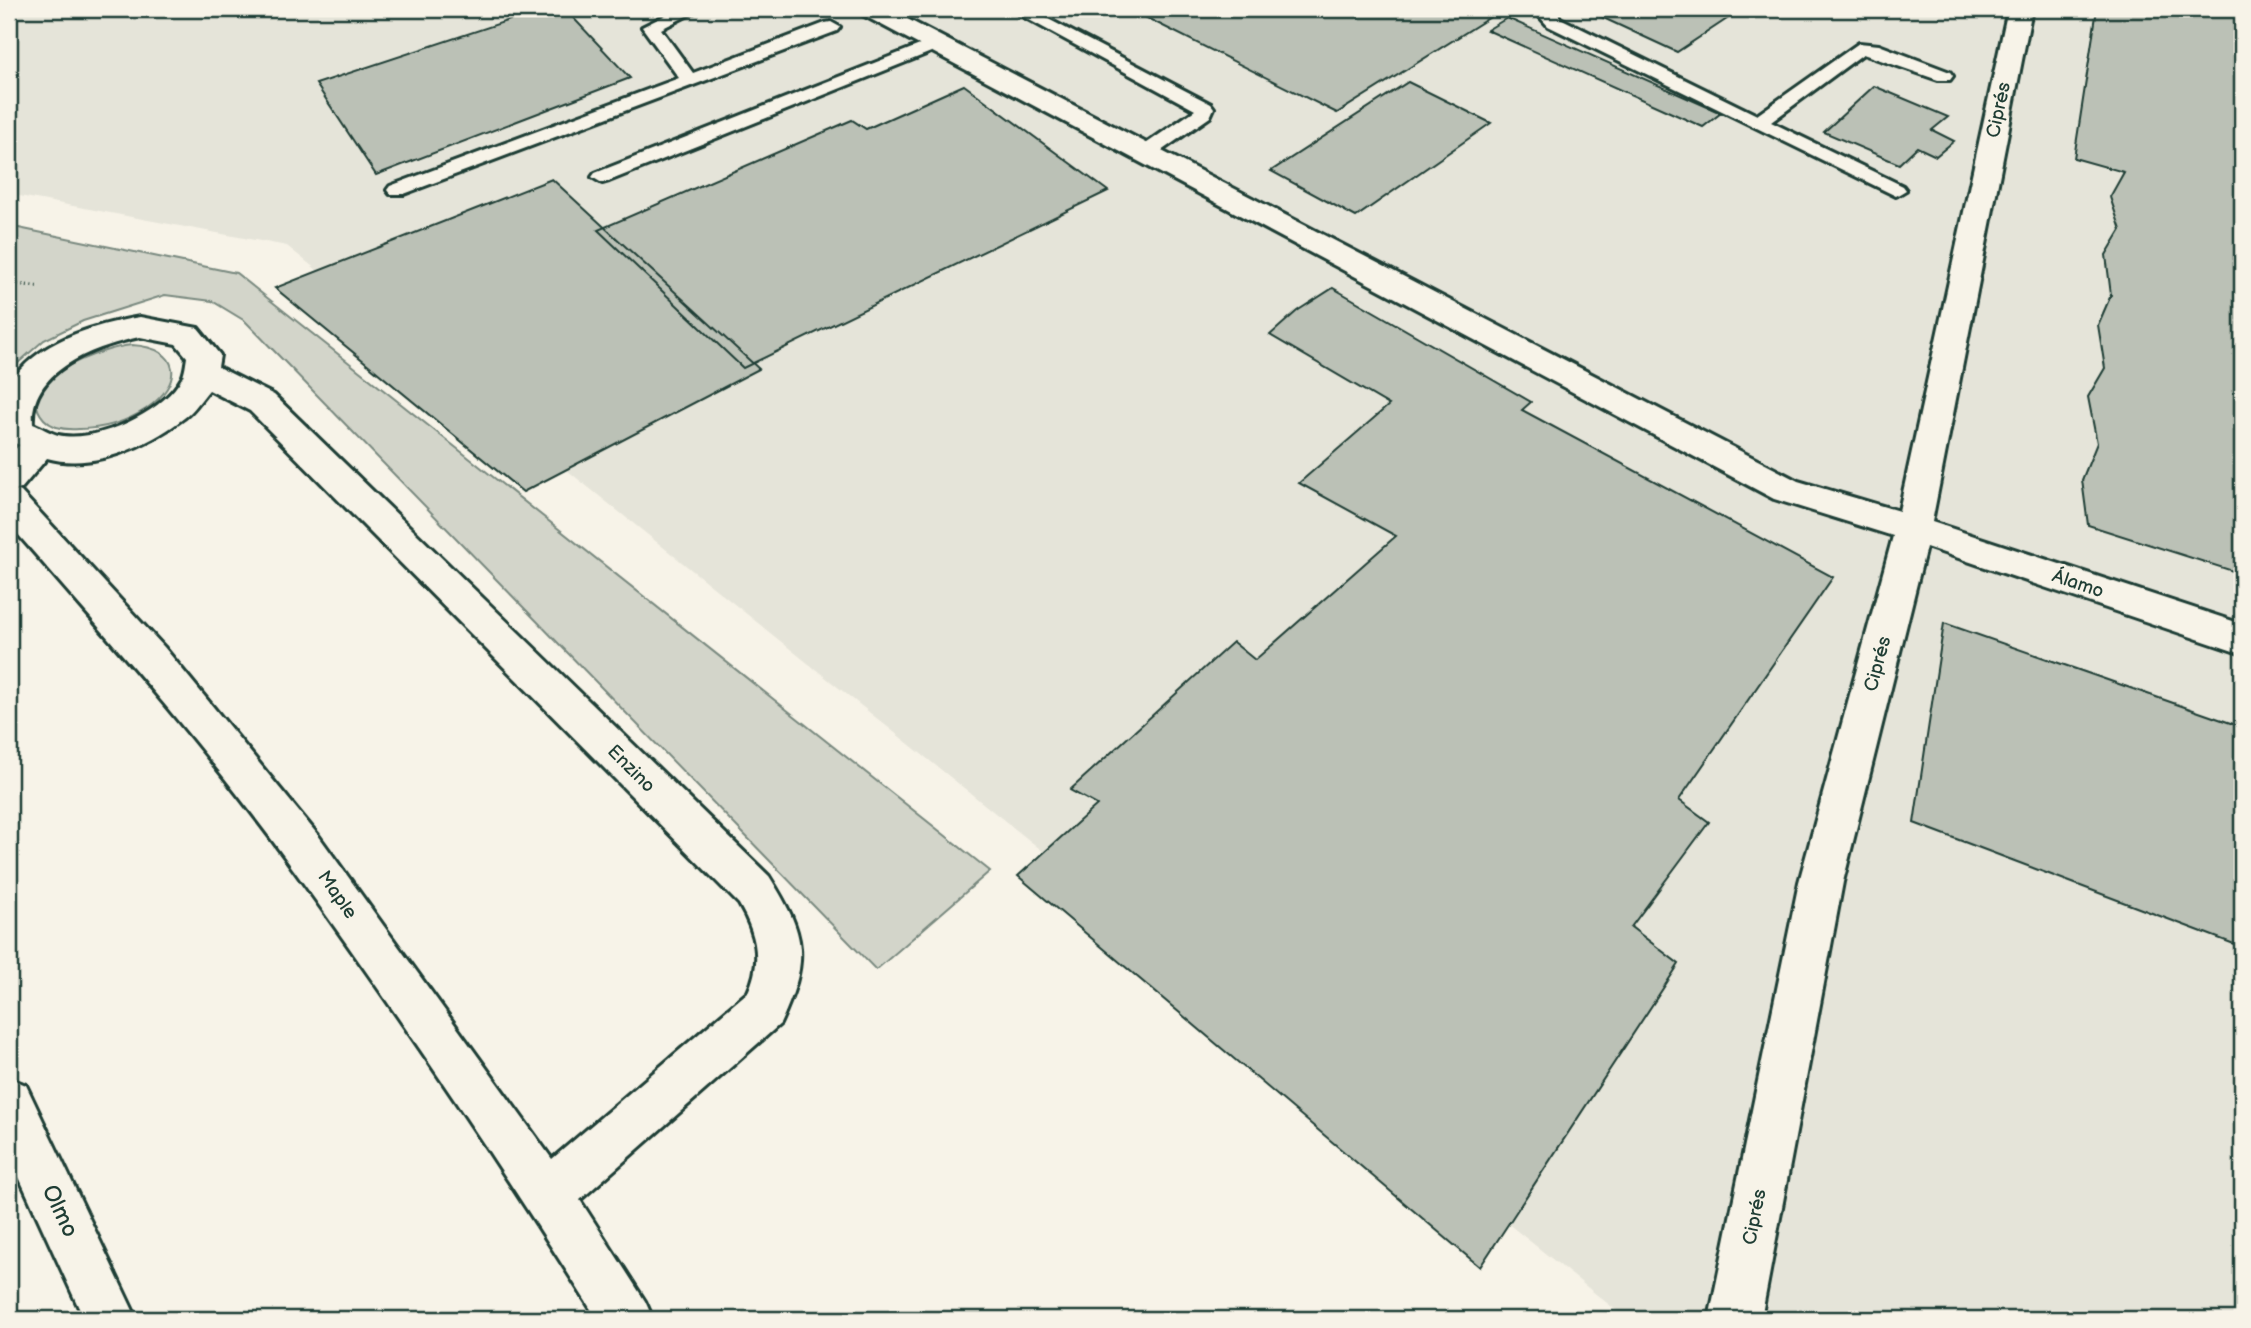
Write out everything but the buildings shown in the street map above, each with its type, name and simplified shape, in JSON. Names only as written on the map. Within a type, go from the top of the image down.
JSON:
[{"type":"street","name":"Álamo","points":[[870,9],[1786,490],[1913,529],[2242,639]]},
{"type":"street","name":"Ciprés","points":[[1735,1319],[1821,882],[1913,529],[2020,9]]},
{"type":"street","points":[[131,328],[174,330],[195,341],[202,351],[203,373],[182,405],[139,432],[88,447],[39,444],[17,430],[12,419],[17,393],[34,371],[48,359],[83,340],[131,328]]},
{"type":"street","name":"Enzino","points":[[203,373],[262,403],[754,890],[773,919],[780,952],[778,982],[764,1008],[548,1195]]},
{"type":"street","points":[[9,480],[39,444]]},
{"type":"street","name":"Maple","points":[[9,500],[150,658],[303,848],[548,1195],[627,1319]]},
{"type":"street","name":"Olmo","points":[[9,1102],[111,1319]]},
{"type":"lane","points":[[689,79],[651,27],[692,9]]},
{"type":"lane","points":[[1017,9],[1205,108],[1201,117],[1144,154]]},
{"type":"lane","points":[[1548,9],[1548,16],[1554,22],[1896,190]]},
{"type":"lane","points":[[397,190],[831,27]]},
{"type":"lane","points":[[602,177],[935,44]]},
{"type":"lane","points":[[1759,122],[1859,48],[1873,49],[1944,76]]},
{"type":"path","points":[[9,283],[40,287]]},
{"type":"shaded area","points":[[9,9],[2242,9],[2242,1319],[1627,1319],[287,246],[9,194]]},
{"type":"shaded area","points":[[9,226],[236,273],[990,871],[876,970],[245,321],[212,301],[165,295],[83,321],[44,340],[9,371]]},
{"type":"shaded area","points":[[132,345],[161,353],[172,368],[167,388],[158,399],[130,418],[97,428],[65,429],[44,419],[37,404],[39,391],[50,379],[84,359]]}]
